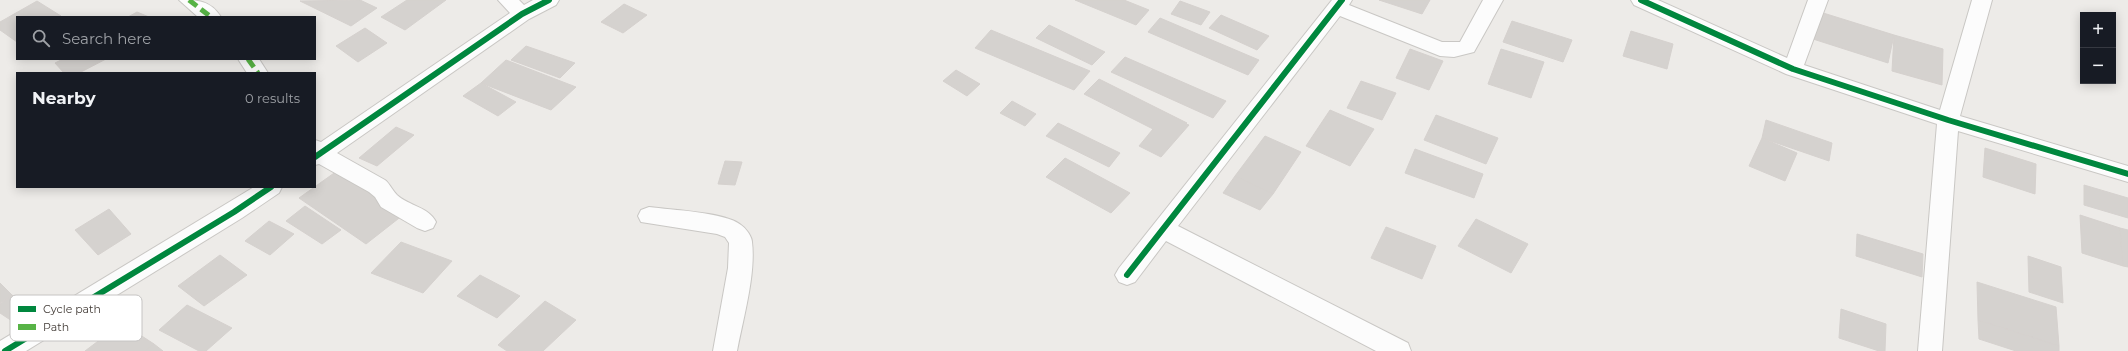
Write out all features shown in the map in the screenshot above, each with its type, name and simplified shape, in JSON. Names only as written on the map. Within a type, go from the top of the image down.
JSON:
[{"type":"street","points":[[189,0],[210,16]]},
{"type":"street","points":[[508,0],[522,14]]},
{"type":"street","points":[[425,222],[389,201],[383,191],[377,186],[317,153],[522,14],[549,0]]},
{"type":"street","points":[[1127,275],[1339,3],[1440,49],[1454,50],[1467,47],[1493,0]]},
{"type":"street","points":[[1641,0],[1793,69],[1948,120],[2128,174]]},
{"type":"street","points":[[1793,69],[1818,0]]},
{"type":"street","points":[[1930,351],[1948,120],[1982,0]]},
{"type":"street","points":[[249,60],[257,72]]},
{"type":"street","points":[[97,295],[234,212],[270,188]]},
{"type":"street","points":[[649,216],[720,225],[733,231],[741,241],[740,268],[725,351]]},
{"type":"street","points":[[1163,229],[1398,351]]},
{"type":"street","points":[[5,351],[21,341]]},
{"type":"building","points":[[360,0],[377,8],[351,26],[300,1]]},
{"type":"building","points":[[407,0],[446,0],[405,30],[381,17]]},
{"type":"building","points":[[1075,0],[1124,0],[1149,10],[1136,25]]},
{"type":"building","points":[[1379,0],[1430,0],[1422,14]]},
{"type":"building","points":[[37,1],[61,16],[16,16],[16,41],[0,30],[0,22]]},
{"type":"building","points":[[1180,1],[1210,12],[1201,25],[1171,14]]},
{"type":"building","points":[[624,4],[647,15],[623,33],[601,22]]},
{"type":"building","points":[[137,12],[147,16],[130,16]]},
{"type":"building","points":[[1820,12],[1894,35],[1888,63],[1813,39]]},
{"type":"building","points":[[1221,15],[1269,36],[1257,50],[1209,28]]},
{"type":"building","points":[[1160,18],[1259,60],[1248,75],[1148,32]]},
{"type":"building","points":[[1512,21],[1572,40],[1563,62],[1503,42]]},
{"type":"building","points":[[1049,25],[1105,52],[1092,65],[1036,38]]},
{"type":"building","points":[[365,28],[387,43],[358,62],[336,46]]},
{"type":"building","points":[[991,30],[1090,71],[1074,90],[975,48]]},
{"type":"building","points":[[1631,31],[1673,44],[1667,69],[1623,56]]},
{"type":"building","points":[[1894,35],[1943,49],[1942,85],[1892,71]]},
{"type":"building","points":[[526,46],[575,63],[560,78],[511,60]]},
{"type":"building","points":[[1410,49],[1443,61],[1429,90],[1396,78]]},
{"type":"building","points":[[1501,49],[1544,62],[1531,98],[1488,84]]},
{"type":"building","points":[[1125,57],[1226,101],[1213,118],[1111,72]]},
{"type":"building","points":[[61,60],[104,60],[81,72],[63,72],[55,63]]},
{"type":"building","points":[[506,60],[576,87],[551,110],[481,83]]},
{"type":"building","points":[[956,70],[980,84],[967,96],[943,81]]},
{"type":"building","points":[[1099,79],[1189,125],[1161,157],[1139,146],[1153,129],[1084,94]]},
{"type":"building","points":[[1361,81],[1396,93],[1382,120],[1347,108]]},
{"type":"building","points":[[481,83],[516,102],[498,116],[463,96]]},
{"type":"building","points":[[1012,101],[1036,114],[1025,126],[1000,113]]},
{"type":"building","points":[[1330,110],[1374,129],[1350,166],[1306,146]]},
{"type":"building","points":[[1436,115],[1498,138],[1486,164],[1424,140]]},
{"type":"building","points":[[1766,120],[1832,143],[1829,161],[1762,138]]},
{"type":"building","points":[[1058,123],[1120,153],[1109,167],[1046,136]]},
{"type":"building","points":[[396,127],[414,135],[377,166],[359,158]]},
{"type":"building","points":[[1265,136],[1301,152],[1273,194],[1235,176]]},
{"type":"building","points":[[1762,138],[1797,153],[1785,181],[1749,166]]},
{"type":"building","points":[[1985,148],[2036,164],[2035,194],[1983,177]]},
{"type":"building","points":[[1415,149],[1483,174],[1474,198],[1405,173]]},
{"type":"building","points":[[1065,158],[1130,193],[1111,213],[1046,177]]},
{"type":"building","points":[[725,161],[742,162],[735,185],[718,184]]},
{"type":"building","points":[[337,171],[403,215],[366,244],[299,198],[313,188],[316,188],[316,186]]},
{"type":"building","points":[[1235,176],[1273,194],[1260,210],[1223,193]]},
{"type":"building","points":[[2084,185],[2128,198],[2128,218],[2084,205]]},
{"type":"building","points":[[305,206],[341,230],[322,244],[286,221]]},
{"type":"building","points":[[109,209],[131,234],[98,255],[75,230]]},
{"type":"building","points":[[2080,215],[2120,228],[2123,266],[2082,253]]},
{"type":"building","points":[[1476,219],[1528,244],[1511,273],[1458,246]]},
{"type":"building","points":[[269,221],[294,234],[270,255],[245,241]]},
{"type":"building","points":[[1386,227],[1436,246],[1422,279],[1371,258]]},
{"type":"building","points":[[2120,228],[2128,230],[2128,267],[2123,266]]},
{"type":"building","points":[[1857,234],[1923,254],[1922,277],[1856,256]]},
{"type":"building","points":[[401,242],[452,261],[423,293],[371,273]]},
{"type":"building","points":[[220,255],[247,275],[204,306],[178,286]]},
{"type":"building","points":[[2028,256],[2061,267],[2063,303],[2029,292]]},
{"type":"building","points":[[480,275],[520,296],[497,318],[457,296]]},
{"type":"building","points":[[1977,282],[2056,307],[2059,346],[1978,320]]},
{"type":"building","points":[[0,283],[12,295],[0,303]]},
{"type":"building","points":[[10,296],[10,320],[0,313],[0,304]]},
{"type":"building","points":[[545,301],[576,320],[543,351],[507,351],[498,345]]},
{"type":"building","points":[[187,305],[232,328],[206,351],[199,351],[159,330]]},
{"type":"building","points":[[1841,309],[1886,324],[1885,351],[1879,351],[1839,338]]},
{"type":"building","points":[[1978,320],[2059,346],[2059,351],[2016,351],[1979,339]]},
{"type":"building","points":[[142,336],[154,344],[145,351],[85,351],[98,341],[142,341]]},
{"type":"building","points":[[154,344],[163,351],[145,351]]},
{"type":"marked path","points":[[189,0],[210,16]]},
{"type":"marked path","points":[[249,60],[257,72]]},
{"type":"cycle path","points":[[316,156],[522,14],[549,0]]},
{"type":"cycle path","points":[[1127,275],[1342,0]]},
{"type":"cycle path","points":[[1641,0],[1793,69],[1948,120],[2128,174]]},
{"type":"cycle path","points":[[97,295],[234,212],[270,188]]},
{"type":"cycle path","points":[[5,351],[21,341]]}]
